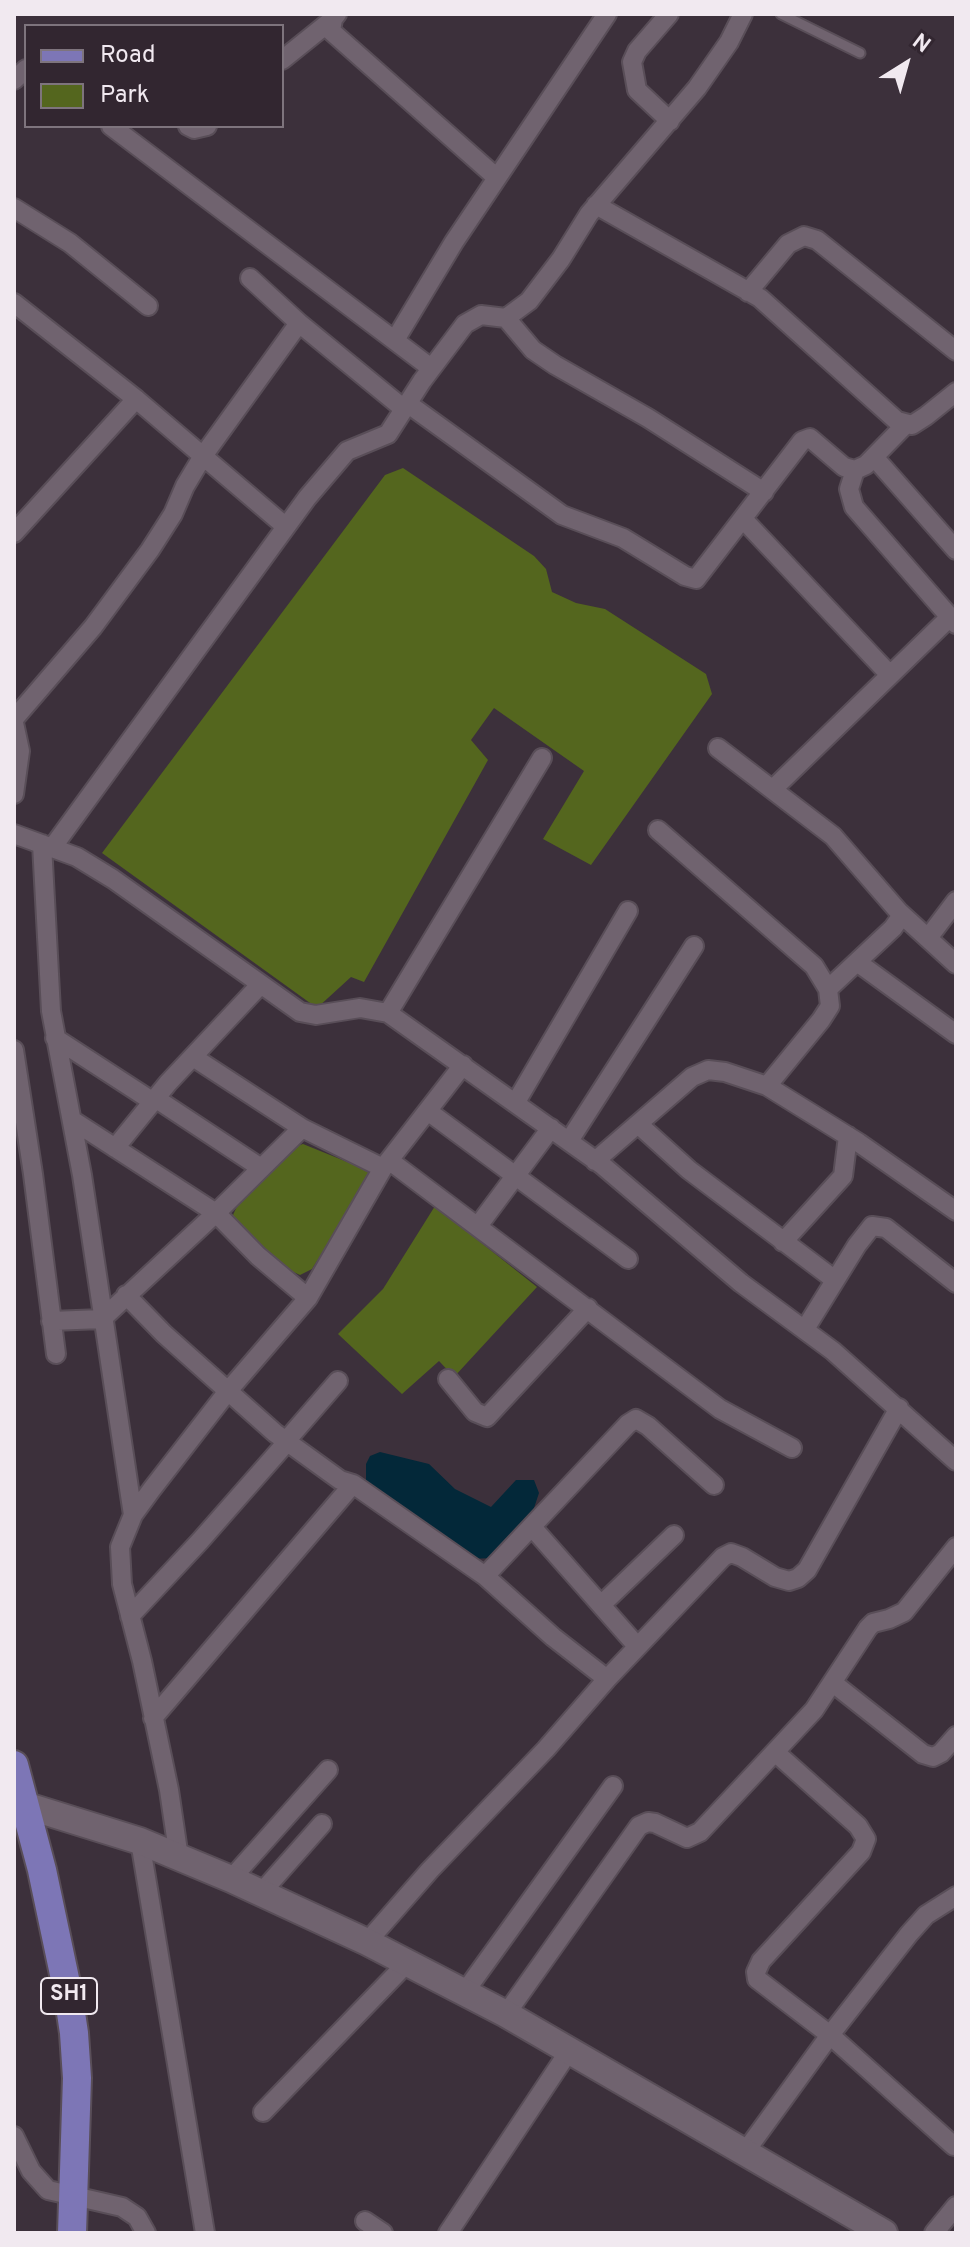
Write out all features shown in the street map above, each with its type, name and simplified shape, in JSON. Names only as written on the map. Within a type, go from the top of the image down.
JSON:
[{"type":"main road","name":"SH1","points":[[14,1765],[19,1805],[55,1928],[74,2033],[77,2078],[72,2233]]},
{"type":"street","points":[[395,340],[454,242],[607,14]]},
{"type":"street","points":[[669,14],[637,51],[632,62],[637,90],[670,121]]},
{"type":"street","points":[[506,318],[529,301],[596,205],[670,121],[729,42],[743,14]]},
{"type":"street","points":[[335,17],[331,31],[497,178]]},
{"type":"street","points":[[284,58],[335,17]]},
{"type":"street","points":[[114,128],[431,368]]},
{"type":"street","points":[[596,205],[748,292],[789,322],[897,421],[912,425],[955,393]]},
{"type":"street","points":[[14,208],[70,243],[148,306]]},
{"type":"street","points":[[748,292],[788,244],[804,236],[817,240],[956,351]]},
{"type":"street","points":[[250,278],[299,323],[405,406],[562,515],[634,543],[685,576],[696,579],[802,441],[810,438],[844,467],[855,470],[866,465],[906,424]]},
{"type":"street","points":[[14,303],[136,399],[285,526]]},
{"type":"street","points":[[133,1515],[72,1120],[55,1038],[49,977],[47,846],[285,526],[347,451],[388,434],[431,368],[472,318],[481,315],[506,318],[533,350],[555,365],[648,418],[764,492]]},
{"type":"street","points":[[14,794],[20,751],[14,721],[85,638],[142,561],[173,514],[203,456],[299,323]]},
{"type":"street","points":[[14,533],[136,399]]},
{"type":"street","points":[[874,457],[956,550]]},
{"type":"street","points":[[773,789],[890,675],[953,620],[854,507],[849,489],[855,470]]},
{"type":"street","points":[[743,519],[890,675]]},
{"type":"street","points":[[718,748],[833,836],[899,912],[956,964]]},
{"type":"street","points":[[388,1013],[542,758]]},
{"type":"street","points":[[658,830],[814,966],[828,989],[830,1006],[767,1086]]},
{"type":"street","points":[[14,834],[77,857],[113,879],[300,1012],[316,1015],[360,1008],[388,1013],[595,1161],[741,1283],[805,1329],[956,1461]]},
{"type":"street","points":[[928,938],[956,901]]},
{"type":"street","points":[[516,1102],[628,911]]},
{"type":"street","points":[[828,989],[898,923],[899,912]]},
{"type":"street","points":[[569,1141],[694,946]]},
{"type":"street","points":[[857,962],[956,1034]]},
{"type":"street","points":[[115,1148],[154,1100],[260,985]]},
{"type":"street","points":[[55,1038],[261,1168]]},
{"type":"street","points":[[14,1050],[56,1354]]},
{"type":"street","points":[[193,1057],[302,1128],[386,1164],[478,1226],[720,1409],[792,1448]]},
{"type":"street","points":[[179,1858],[169,1790],[119,1561],[120,1547],[133,1515],[228,1391],[308,1298],[386,1164],[463,1065]]},
{"type":"street","points":[[595,1161],[692,1077],[708,1070],[743,1076],[767,1086],[848,1136],[956,1211]]},
{"type":"street","points":[[429,1112],[628,1259]]},
{"type":"street","points":[[72,1120],[216,1213],[258,1256],[308,1298]]},
{"type":"street","points":[[638,1124],[689,1170],[835,1280]]},
{"type":"street","points":[[51,1321],[102,1319],[302,1128]]},
{"type":"street","points":[[478,1226],[551,1128]]},
{"type":"street","points":[[783,1242],[843,1176],[848,1136]]},
{"type":"street","points":[[805,1329],[872,1226],[886,1228],[956,1283]]},
{"type":"street","points":[[126,1295],[286,1441],[485,1576],[553,1637],[607,1679]]},
{"type":"street","points":[[448,1379],[475,1412],[487,1417],[588,1308]]},
{"type":"street","points":[[130,1616],[200,1541],[338,1381]]},
{"type":"street","points":[[367,1942],[450,1848],[723,1557],[731,1553],[742,1557],[775,1577],[789,1581],[807,1570],[899,1408]]},
{"type":"street","points":[[485,1576],[636,1419],[648,1426],[714,1485]]},
{"type":"street","points":[[153,1718],[353,1484]]},
{"type":"street","points":[[532,1527],[637,1646]]},
{"type":"street","points":[[601,1605],[674,1535]]},
{"type":"street","points":[[506,2014],[639,1826],[655,1823],[678,1835],[693,1837],[700,1832],[814,1710],[868,1628],[873,1623],[904,1612],[956,1547]]},
{"type":"street","points":[[833,1683],[923,1754],[933,1757],[941,1753],[956,1736]]},
{"type":"street","points":[[775,1752],[858,1826],[866,1839],[861,1852],[761,1961],[756,1972],[760,1983],[830,2035],[954,2146]]},
{"type":"street","points":[[231,1879],[328,1770]]},
{"type":"street","points":[[464,1993],[613,1786]]},
{"type":"street","points":[[19,1805],[140,1841],[367,1942],[506,2014],[745,2152],[870,2230]]},
{"type":"street","points":[[261,1893],[322,1824]]},
{"type":"street","points":[[140,1841],[205,2233]]},
{"type":"street","points":[[745,2152],[830,2035],[915,1927],[926,1915],[956,1896]]},
{"type":"street","points":[[263,2112],[406,1964]]},
{"type":"street","points":[[448,2233],[569,2051]]},
{"type":"street","points":[[14,2136],[39,2182],[48,2190],[130,2210],[146,2233]]},
{"type":"street","points":[[934,2233],[956,2206]]},
{"type":"street","points":[[365,2221],[383,2233]]},
{"type":"lane","points":[[781,14],[860,53]]},
{"type":"green space","points":[[403,468],[534,556],[546,569],[552,592],[576,603],[605,609],[706,674],[712,694],[591,865],[543,839],[584,771],[494,708],[471,740],[488,760],[364,982],[351,977],[317,1008],[102,853],[385,475]]},
{"type":"green space","points":[[303,1144],[372,1172],[312,1269],[300,1275],[287,1269],[232,1217],[240,1200],[288,1149]]},
{"type":"green space","points":[[435,1206],[537,1287],[454,1377],[439,1361],[402,1394],[338,1334],[383,1289]]},
{"type":"water","points":[[380,1452],[429,1464],[455,1489],[491,1507],[516,1480],[534,1480],[539,1493],[531,1517],[492,1558],[471,1559],[366,1484],[366,1464],[370,1456]]}]
